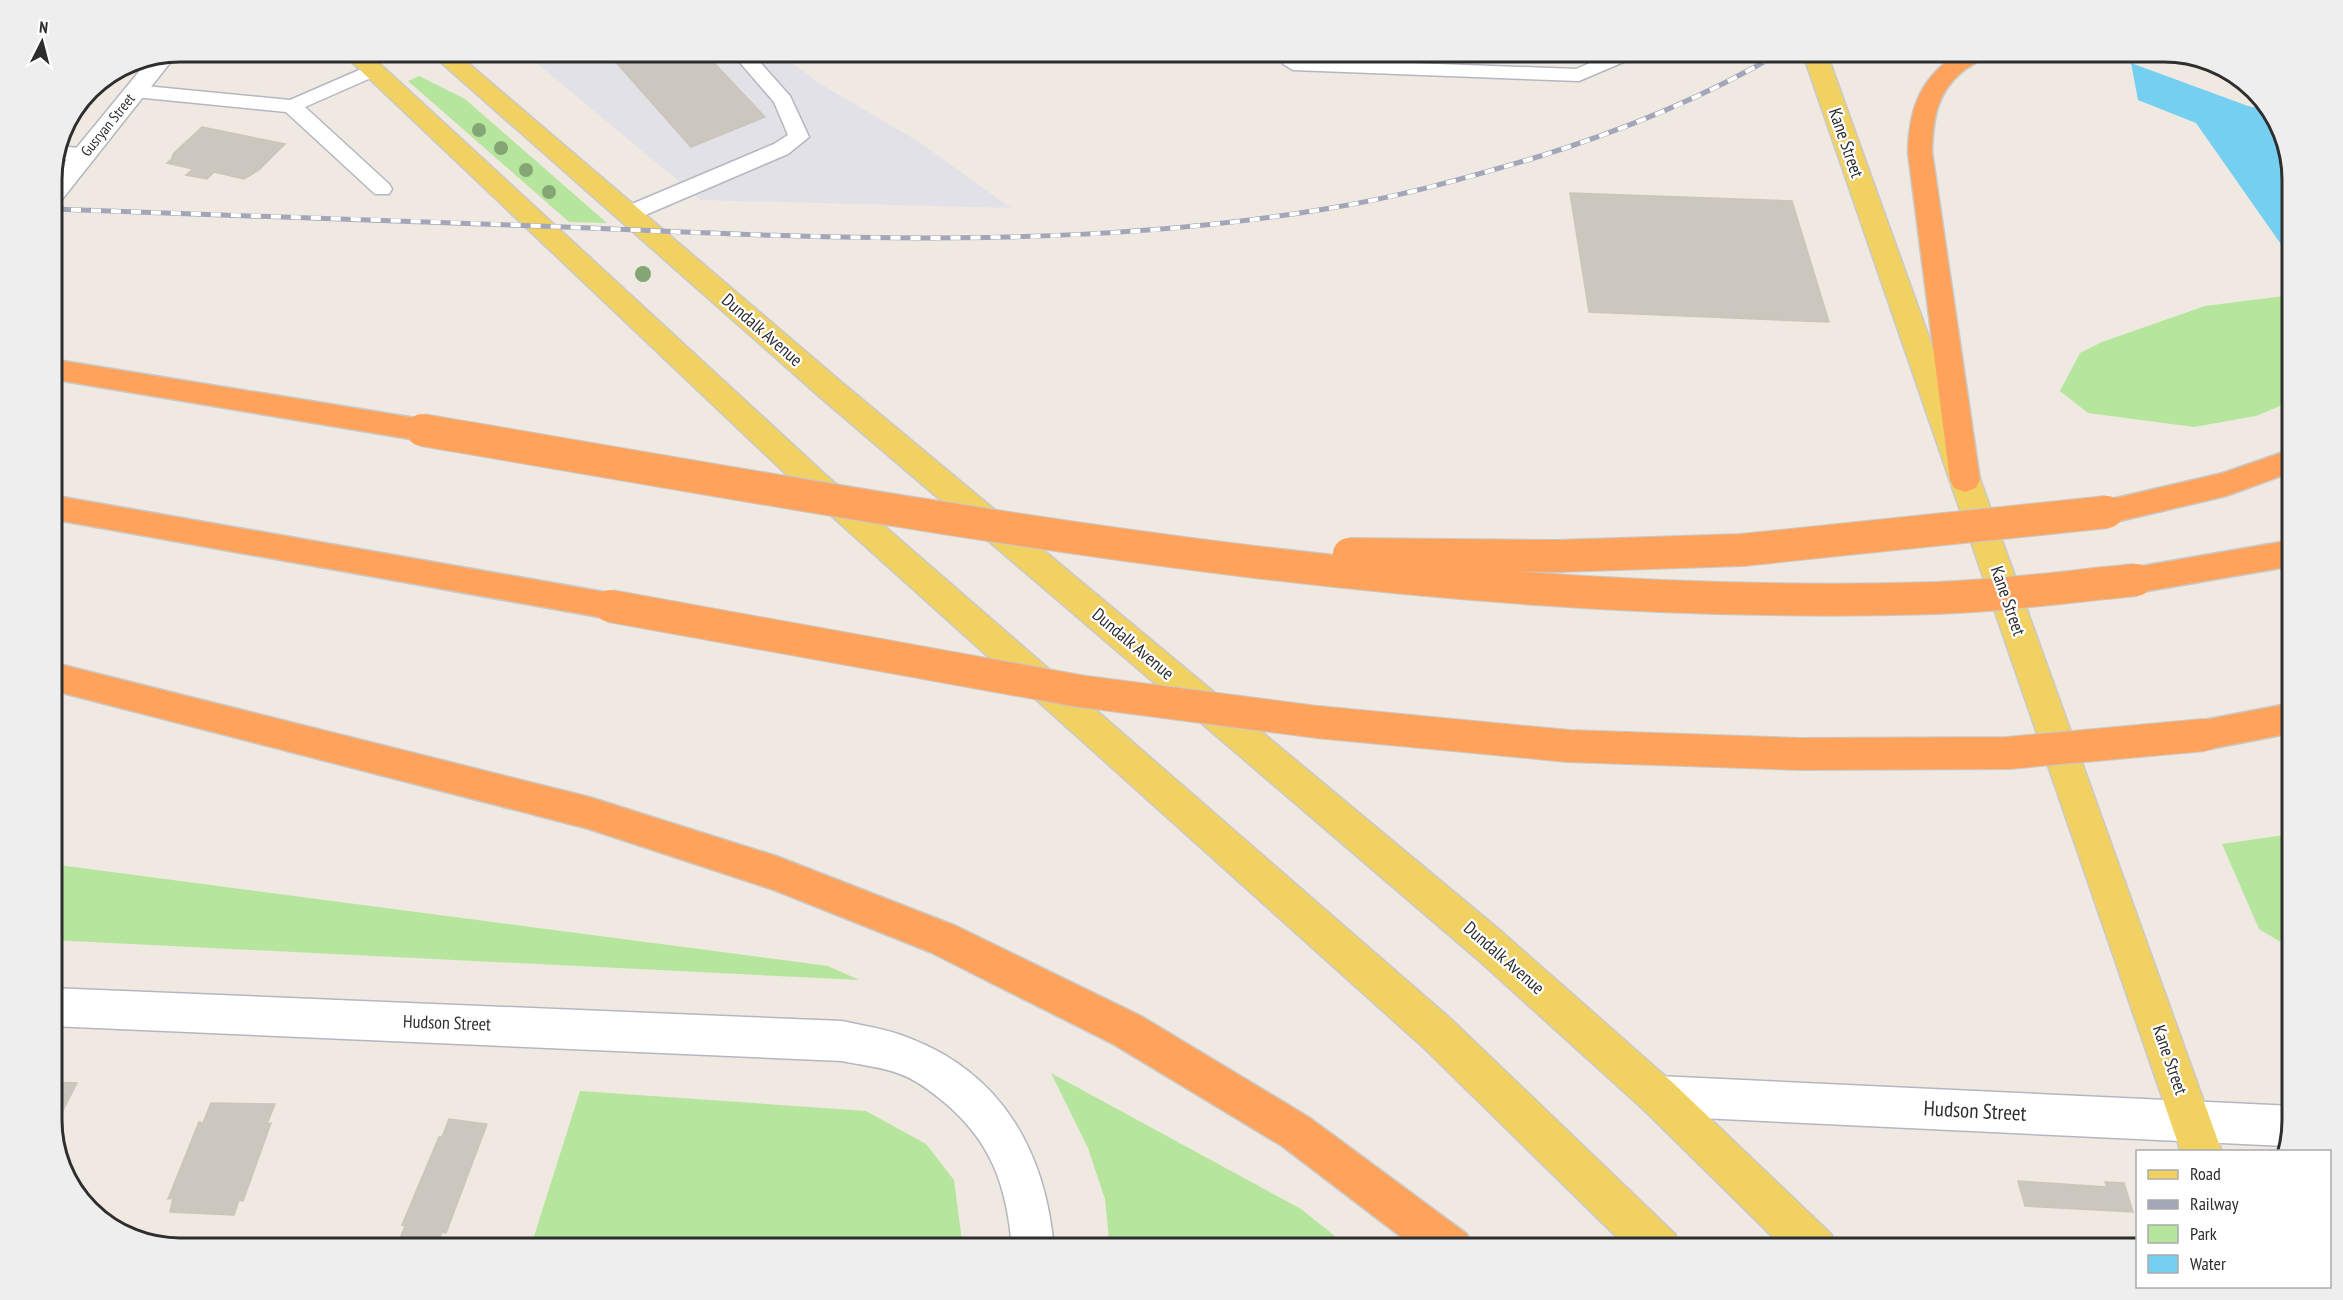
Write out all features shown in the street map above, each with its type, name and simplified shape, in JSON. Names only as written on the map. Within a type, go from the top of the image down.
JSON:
[{"type":"highway","points":[[1960,62],[1952,67],[1930,92],[1920,117],[1920,152],[1965,480]]},
{"type":"highway","points":[[62,371],[1100,543],[1340,573],[1559,592],[1744,599],[1942,598],[2136,580],[2281,555]]},
{"type":"highway","points":[[1100,543],[1342,554],[1557,556],[1742,550],[2107,512],[2226,484],[2281,464]]},
{"type":"highway","points":[[62,509],[1079,691],[1317,722],[1568,746],[1800,754],[2008,753],[2204,735],[2282,720]]},
{"type":"highway","points":[[62,679],[589,813],[776,873],[943,939],[1127,1030],[1296,1132],[1437,1238]]},
{"type":"main road","points":[[364,62],[817,485],[1438,1034],[1649,1238]]},
{"type":"main road","name":"Dundalk Avenue","points":[[453,62],[830,389],[1490,945],[1658,1096],[1805,1238]]},
{"type":"main road","name":"Kane Street","points":[[1818,62],[2197,1136]]},
{"type":"street","name":"Gusryan Street","points":[[62,182],[156,65]]},
{"type":"street","name":"Hudson Street","points":[[62,1007],[842,1041],[916,1060],[959,1087],[999,1129],[1021,1173],[1033,1227],[1033,1238]]},
{"type":"street","name":"Hudson Street","points":[[1658,1096],[2197,1136],[2281,1127]]},
{"type":"lane","points":[[628,214],[781,149],[799,136],[783,100],[750,62]]},
{"type":"lane","points":[[1293,62],[1293,64],[1579,75],[1608,62]]},
{"type":"lane","points":[[135,91],[292,106],[373,70]]},
{"type":"lane","points":[[292,106],[382,189]]},
{"type":"lane","points":[[65,153],[85,154]]},
{"type":"shaded area","points":[[535,62],[791,62],[819,83],[919,142],[1011,208],[701,200]]},
{"type":"green space","points":[[419,76],[465,99],[607,223],[569,222],[408,81]]},
{"type":"green space","points":[[2281,296],[2281,405],[2256,416],[2194,427],[2088,413],[2060,391],[2080,353],[2102,342],[2205,306]]},
{"type":"green space","points":[[2282,835],[2282,943],[2259,929],[2222,844]]},
{"type":"green space","points":[[62,865],[828,966],[859,980],[62,941]]},
{"type":"green space","points":[[1051,1073],[1301,1209],[1337,1238],[1109,1238],[1105,1199],[1088,1148]]},
{"type":"green space","points":[[580,1091],[866,1111],[926,1144],[954,1180],[962,1238],[533,1238]]},
{"type":"water","points":[[2131,63],[2257,108],[2269,127],[2279,156],[2281,244],[2196,123],[2138,100]]},
{"type":"building","points":[[616,62],[713,62],[765,117],[691,147]]},
{"type":"building","points":[[202,127],[285,144],[259,170],[244,179],[214,172],[207,179],[186,175],[193,169],[167,163],[174,157],[172,157],[174,153]]},
{"type":"building","points":[[1570,193],[1792,201],[1829,322],[1589,312]]},
{"type":"building","points":[[62,1082],[77,1083],[62,1112]]},
{"type":"building","points":[[211,1103],[275,1104],[267,1124],[271,1123],[243,1201],[239,1200],[234,1215],[170,1212],[173,1198],[168,1199],[199,1122],[203,1123]]},
{"type":"building","points":[[449,1119],[487,1124],[446,1233],[442,1232],[440,1238],[400,1238],[405,1226],[402,1225],[439,1137],[442,1137]]},
{"type":"building","points":[[2018,1181],[2107,1187],[2105,1182],[2124,1183],[2133,1212],[2025,1206]]},
{"type":"railway","points":[[62,209],[850,237],[946,238],[1136,231],[1231,222],[1351,205],[1480,174],[1564,149],[1629,125],[1692,99],[1764,62]]}]
